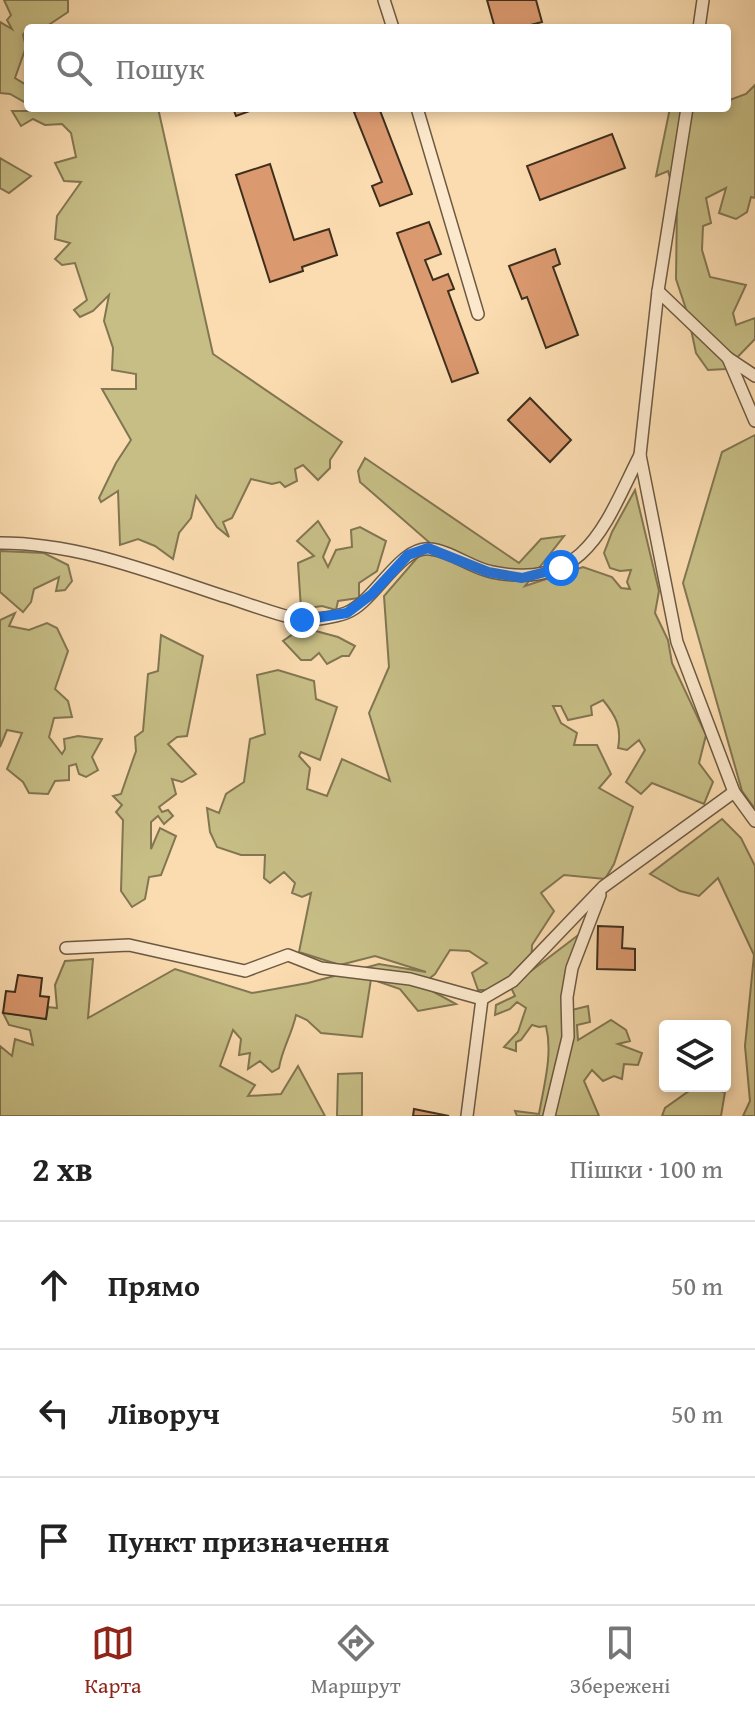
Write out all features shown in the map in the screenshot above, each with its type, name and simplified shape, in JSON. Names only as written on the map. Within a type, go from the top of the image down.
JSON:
[{"type":"lane","points":[[384,0],[392,24]]},
{"type":"lane","points":[[700,24],[703,0]]},
{"type":"lane","points":[[418,112],[478,314]]},
{"type":"lane","points":[[686,112],[658,291],[640,455],[677,642],[734,792],[755,821]]},
{"type":"lane","points":[[658,291],[728,358],[755,376]]},
{"type":"lane","points":[[728,358],[755,421]]},
{"type":"lane","points":[[0,543],[27,543],[108,558],[302,620],[347,613],[372,594],[408,555],[428,548],[488,572],[522,578],[561,568],[585,553],[592,544],[640,455]]},
{"type":"lane","points":[[66,948],[129,945],[245,971],[288,955],[321,968],[410,979],[482,999],[513,981],[603,887],[734,792]]},
{"type":"lane","points":[[549,1116],[568,1037],[567,997],[572,968],[603,887]]},
{"type":"lane","points":[[467,1116],[482,999]]},
{"type":"shaded area","points":[[4,0],[68,0],[68,12],[50,24],[24,24],[24,53],[15,78],[24,84],[24,102],[10,94],[0,93],[0,22],[12,29],[7,20],[11,15]]},
{"type":"shaded area","points":[[755,85],[755,198],[751,197],[747,212],[736,219],[719,213],[726,188],[706,198],[711,223],[703,226],[702,250],[710,277],[746,285],[733,313],[736,325],[755,318],[755,339],[726,369],[708,370],[696,353],[676,279],[677,204],[668,171],[656,176],[669,112],[731,112],[731,100],[746,94]]},
{"type":"shaded area","points":[[12,111],[159,112],[213,354],[342,442],[330,460],[330,468],[318,480],[303,465],[295,469],[297,481],[285,487],[280,482],[272,484],[251,479],[232,518],[223,522],[229,537],[217,527],[196,496],[191,518],[179,533],[173,559],[138,539],[120,545],[118,491],[101,502],[99,498],[131,440],[102,389],[136,389],[136,374],[112,370],[113,348],[104,321],[109,295],[93,311],[80,317],[74,310],[87,300],[75,263],[62,265],[55,259],[70,243],[55,239],[57,216],[81,182],[64,181],[55,163],[76,157],[71,133],[62,124],[45,125],[33,119],[21,126]]},
{"type":"shaded area","points":[[0,158],[31,176],[9,193],[0,188]]},
{"type":"shaded area","points":[[755,435],[755,809],[742,791],[683,583],[722,452]]},
{"type":"shaded area","points":[[365,458],[519,563],[541,539],[564,536],[525,586],[583,567],[612,577],[621,588],[630,589],[627,582],[631,570],[610,568],[604,553],[635,490],[659,591],[655,613],[668,640],[672,663],[706,735],[699,763],[713,782],[704,804],[652,783],[641,794],[626,782],[645,750],[639,740],[627,750],[618,748],[617,722],[603,700],[591,706],[592,715],[568,720],[561,706],[553,706],[561,723],[577,733],[574,745],[597,745],[611,774],[599,788],[633,807],[614,864],[605,879],[564,875],[541,893],[554,911],[532,945],[531,971],[581,933],[568,1011],[588,1006],[590,1022],[577,1025],[578,1040],[611,1020],[626,1030],[630,1041],[618,1044],[642,1053],[638,1065],[624,1064],[622,1079],[614,1076],[603,1081],[592,1070],[584,1081],[599,1116],[517,1116],[515,1111],[539,1114],[548,1059],[546,1026],[532,1025],[516,1042],[516,1051],[504,1047],[518,1032],[526,1008],[517,1002],[510,1009],[495,1015],[496,1005],[515,996],[507,979],[489,990],[478,990],[472,973],[487,963],[469,951],[450,950],[435,974],[421,985],[456,1004],[418,1011],[400,989],[371,979],[362,1037],[321,1033],[296,1015],[279,1068],[272,1072],[260,1061],[248,1069],[250,1053],[239,1055],[241,1039],[233,1030],[220,1066],[255,1085],[248,1096],[281,1094],[298,1066],[325,1116],[0,1116],[0,1046],[12,1056],[15,1039],[33,1045],[30,1030],[9,1025],[3,1013],[46,1018],[48,1007],[57,1008],[55,985],[65,961],[93,959],[88,1018],[175,969],[252,993],[308,983],[379,964],[426,972],[375,956],[340,965],[299,952],[311,893],[302,897],[292,893],[295,883],[284,872],[270,883],[264,878],[265,855],[241,855],[217,847],[210,832],[207,808],[219,813],[226,794],[244,782],[250,739],[265,734],[257,675],[278,670],[314,681],[316,699],[337,707],[320,760],[301,752],[299,756],[310,768],[307,789],[327,796],[342,759],[390,781],[369,713],[389,667],[384,596],[430,543],[360,482],[358,471]]},
{"type":"shaded area","points":[[318,521],[330,540],[323,557],[328,567],[336,550],[352,547],[351,530],[360,527],[386,541],[377,571],[359,583],[359,598],[338,601],[336,610],[322,606],[301,609],[298,563],[314,556],[297,541]]},
{"type":"shaded area","points":[[0,551],[44,553],[68,565],[72,581],[65,590],[56,591],[59,577],[34,589],[31,602],[23,612],[0,592]]},
{"type":"shaded area","points":[[15,613],[9,626],[29,630],[47,623],[57,628],[68,651],[55,689],[68,701],[72,717],[54,718],[49,737],[62,754],[64,739],[78,736],[102,739],[92,757],[98,770],[86,777],[79,774],[76,764],[69,766],[69,780],[55,781],[48,794],[29,793],[23,782],[7,769],[22,733],[7,730],[0,747],[0,620]]},
{"type":"shaded area","points":[[312,630],[338,637],[355,646],[349,656],[327,664],[319,653],[311,660],[301,660],[283,641],[293,634]]},
{"type":"shaded area","points":[[161,635],[203,656],[187,736],[177,737],[168,744],[196,774],[182,782],[172,779],[176,794],[159,807],[162,812],[168,810],[173,816],[164,824],[158,816],[151,822],[151,849],[160,828],[176,836],[161,875],[149,877],[145,899],[132,907],[121,891],[123,820],[116,812],[122,805],[113,796],[121,794],[136,751],[135,737],[143,731],[148,674],[158,671]]},
{"type":"shaded area","points":[[722,819],[741,838],[755,866],[755,1116],[743,1116],[750,1101],[745,1046],[754,955],[718,878],[699,896],[680,891],[650,874]]},
{"type":"shaded area","points":[[362,1073],[362,1116],[337,1116],[338,1074]]},
{"type":"shaded area","points":[[688,1092],[725,1092],[721,1116],[662,1116],[665,1108]]},
{"type":"building","points":[[487,0],[536,0],[542,22],[494,24]]},
{"type":"building","points":[[354,112],[381,112],[412,194],[380,206],[372,186],[382,182]]},
{"type":"building","points":[[612,134],[625,168],[540,200],[527,166]]},
{"type":"building","points":[[270,164],[294,240],[329,229],[337,255],[270,282],[236,175]]},
{"type":"building","points":[[429,222],[441,254],[425,260],[433,280],[448,274],[454,289],[448,291],[478,373],[452,382],[397,233]]},
{"type":"building","points":[[555,249],[560,264],[553,267],[578,335],[546,348],[527,297],[522,299],[509,266]]},
{"type":"building","points":[[530,398],[571,440],[550,462],[508,420]]},
{"type":"building","points":[[598,926],[623,927],[622,948],[635,949],[635,970],[597,969]]},
{"type":"building","points":[[18,975],[42,978],[40,996],[49,997],[46,1019],[3,1013],[6,991],[15,992]]},
{"type":"building","points":[[414,1109],[449,1116],[413,1116]]},
{"type":"route","points":[[302,620],[347,613],[372,594],[408,555],[428,548],[488,572],[522,578],[561,568]]}]
